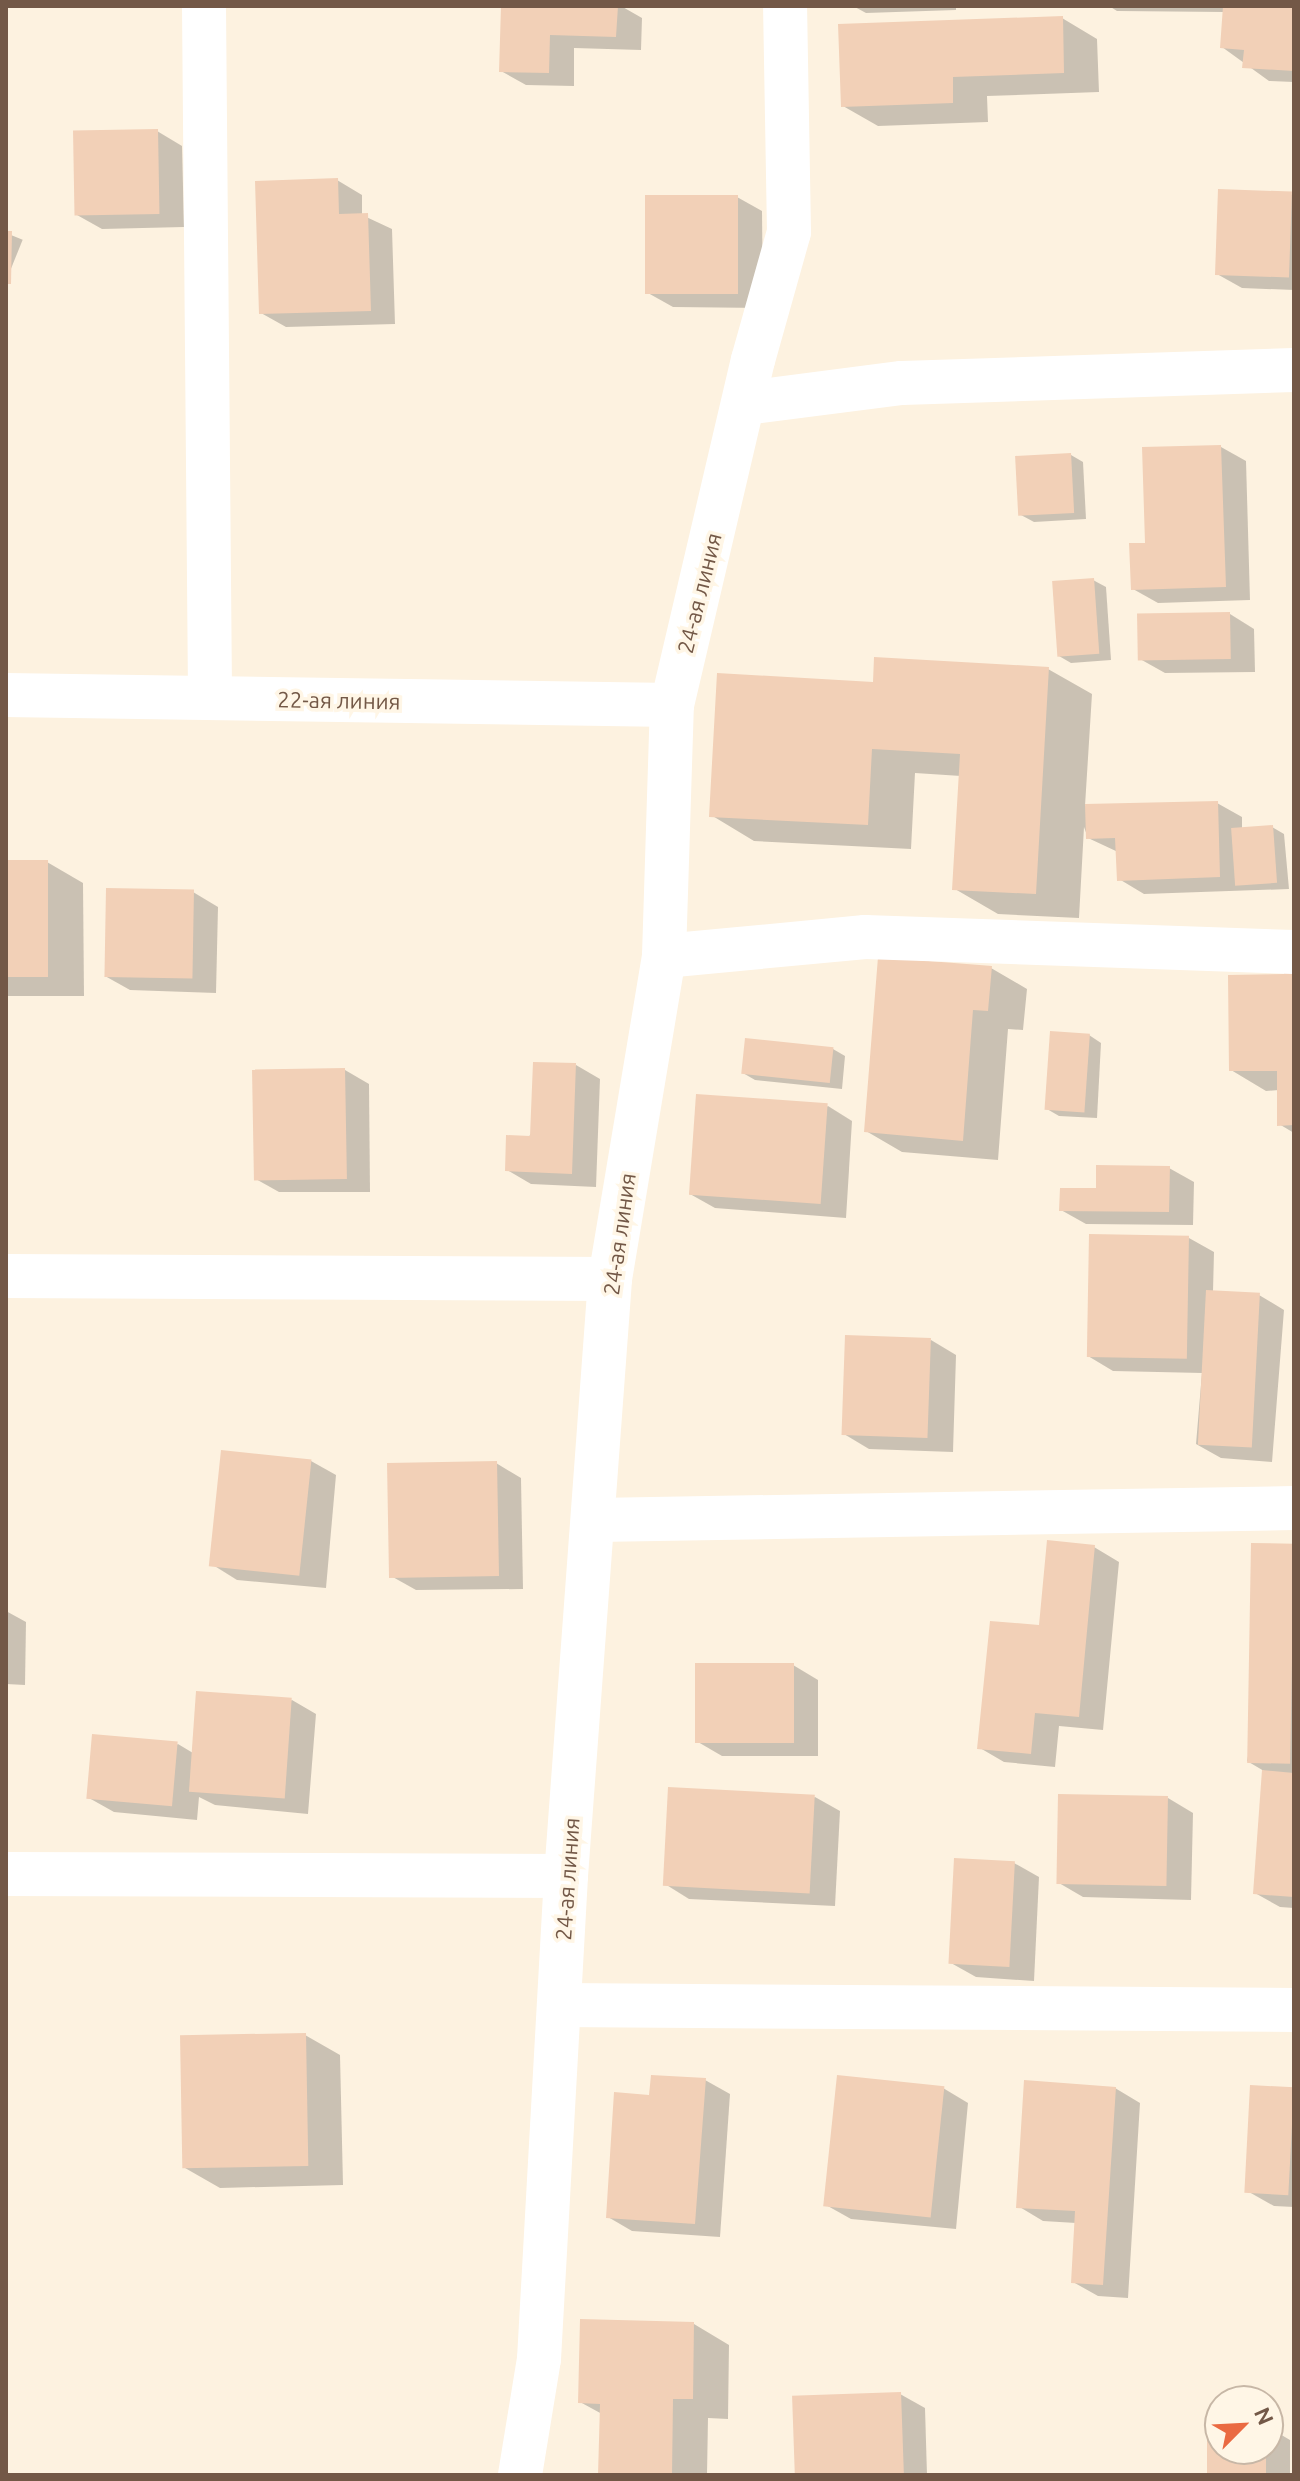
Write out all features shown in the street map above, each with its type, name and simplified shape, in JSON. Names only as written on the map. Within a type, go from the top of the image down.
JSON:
[{"type":"street","points":[[204,6],[210,698]]},
{"type":"street","name":"24-ая линия","points":[[520,2475],[539,2359],[566,1876],[596,1520],[610,1279],[664,956],[672,705],[789,232],[785,6]]},
{"type":"street","points":[[745,403],[902,383],[1294,370]]},
{"type":"street","name":"22-ая линия","points":[[6,695],[672,705]]},
{"type":"street","points":[[664,956],[865,937],[1294,952]]},
{"type":"street","points":[[6,1276],[610,1279]]},
{"type":"street","points":[[596,1520],[1294,1508]]},
{"type":"street","points":[[6,1874],[566,1876]]},
{"type":"street","points":[[559,2005],[1294,2010]]},
{"type":"building","points":[[501,6],[618,6],[616,37],[550,35],[549,73],[499,72]]},
{"type":"building","points":[[1223,6],[1294,6],[1294,71],[1242,68],[1244,50],[1220,48]]},
{"type":"building","points":[[1063,16],[1064,73],[953,77],[953,103],[841,107],[838,24]]},
{"type":"building","points":[[158,129],[159,214],[74,215],[73,130]]},
{"type":"building","points":[[338,178],[339,214],[368,213],[371,311],[259,314],[255,181]]},
{"type":"building","points":[[1218,189],[1292,192],[1289,278],[1215,275]]},
{"type":"building","points":[[645,195],[738,195],[738,294],[645,294]]},
{"type":"building","points":[[6,231],[12,231],[11,284],[6,284]]},
{"type":"building","points":[[1221,445],[1226,587],[1131,590],[1129,543],[1145,543],[1142,447]]},
{"type":"building","points":[[1071,453],[1074,513],[1018,516],[1015,456]]},
{"type":"building","points":[[1094,578],[1099,654],[1057,657],[1052,581]]},
{"type":"building","points":[[1230,612],[1231,659],[1138,661],[1137,614]]},
{"type":"building","points":[[874,657],[1049,667],[1036,894],[952,890],[960,754],[872,749],[868,825],[709,817],[717,673],[873,682]]},
{"type":"building","points":[[1218,801],[1220,877],[1117,881],[1115,838],[1086,839],[1085,804]]},
{"type":"building","points":[[1273,825],[1277,883],[1235,886],[1231,828]]},
{"type":"building","points":[[6,860],[48,860],[48,977],[6,977]]},
{"type":"building","points":[[106,888],[194,890],[192,979],[104,977]]},
{"type":"building","points":[[878,957],[992,966],[988,1011],[973,1010],[963,1141],[864,1132]]},
{"type":"building","points":[[1284,966],[1294,966],[1294,1125],[1277,1126],[1277,1071],[1229,1071],[1228,975],[1284,974]]},
{"type":"building","points":[[1050,1031],[1090,1034],[1084,1113],[1044,1110]]},
{"type":"building","points":[[745,1038],[834,1047],[830,1083],[741,1074]]},
{"type":"building","points":[[533,1062],[576,1063],[572,1174],[505,1171],[506,1135],[530,1136]]},
{"type":"building","points":[[345,1068],[347,1179],[254,1181],[252,1070]]},
{"type":"building","points":[[696,1094],[828,1103],[821,1204],[689,1195]]},
{"type":"building","points":[[1096,1165],[1170,1166],[1169,1212],[1059,1211],[1060,1188],[1096,1188]]},
{"type":"building","points":[[1089,1234],[1189,1236],[1187,1359],[1087,1357]]},
{"type":"building","points":[[1206,1290],[1260,1293],[1252,1448],[1198,1445]]},
{"type":"building","points":[[845,1335],[931,1338],[927,1438],[842,1435]]},
{"type":"building","points":[[221,1450],[312,1460],[299,1576],[209,1566]]},
{"type":"building","points":[[497,1461],[499,1576],[389,1578],[387,1463]]},
{"type":"building","points":[[1047,1540],[1095,1545],[1079,1717],[1035,1713],[1031,1754],[977,1749],[990,1621],[1039,1625]]},
{"type":"building","points":[[1251,1543],[1294,1544],[1290,1764],[1247,1763]]},
{"type":"building","points":[[695,1663],[794,1663],[794,1743],[695,1743]]},
{"type":"building","points":[[196,1691],[292,1698],[285,1798],[189,1792]]},
{"type":"building","points":[[92,1734],[178,1741],[172,1806],[86,1799]]},
{"type":"building","points":[[1262,1770],[1294,1773],[1294,1897],[1253,1894]]},
{"type":"building","points":[[668,1787],[815,1795],[810,1894],[663,1886]]},
{"type":"building","points":[[1058,1794],[1168,1796],[1166,1886],[1056,1884]]},
{"type":"building","points":[[954,1858],[1015,1861],[1009,1967],[948,1964]]},
{"type":"building","points":[[306,2033],[308,2166],[182,2168],[180,2035]]},
{"type":"building","points":[[651,2075],[706,2078],[695,2224],[606,2218],[614,2092],[649,2095]]},
{"type":"building","points":[[837,2075],[944,2086],[931,2218],[823,2206]]},
{"type":"building","points":[[1024,2080],[1116,2087],[1103,2285],[1071,2283],[1075,2211],[1016,2208]]},
{"type":"building","points":[[1250,2085],[1294,2087],[1288,2195],[1244,2193]]},
{"type":"building","points":[[580,2319],[694,2322],[693,2399],[673,2399],[672,2475],[598,2475],[600,2404],[578,2403]]},
{"type":"building","points":[[901,2392],[904,2475],[795,2475],[792,2396]]},
{"type":"building","points":[[1207,2465],[1266,2465],[1266,2475],[1207,2475]]}]
